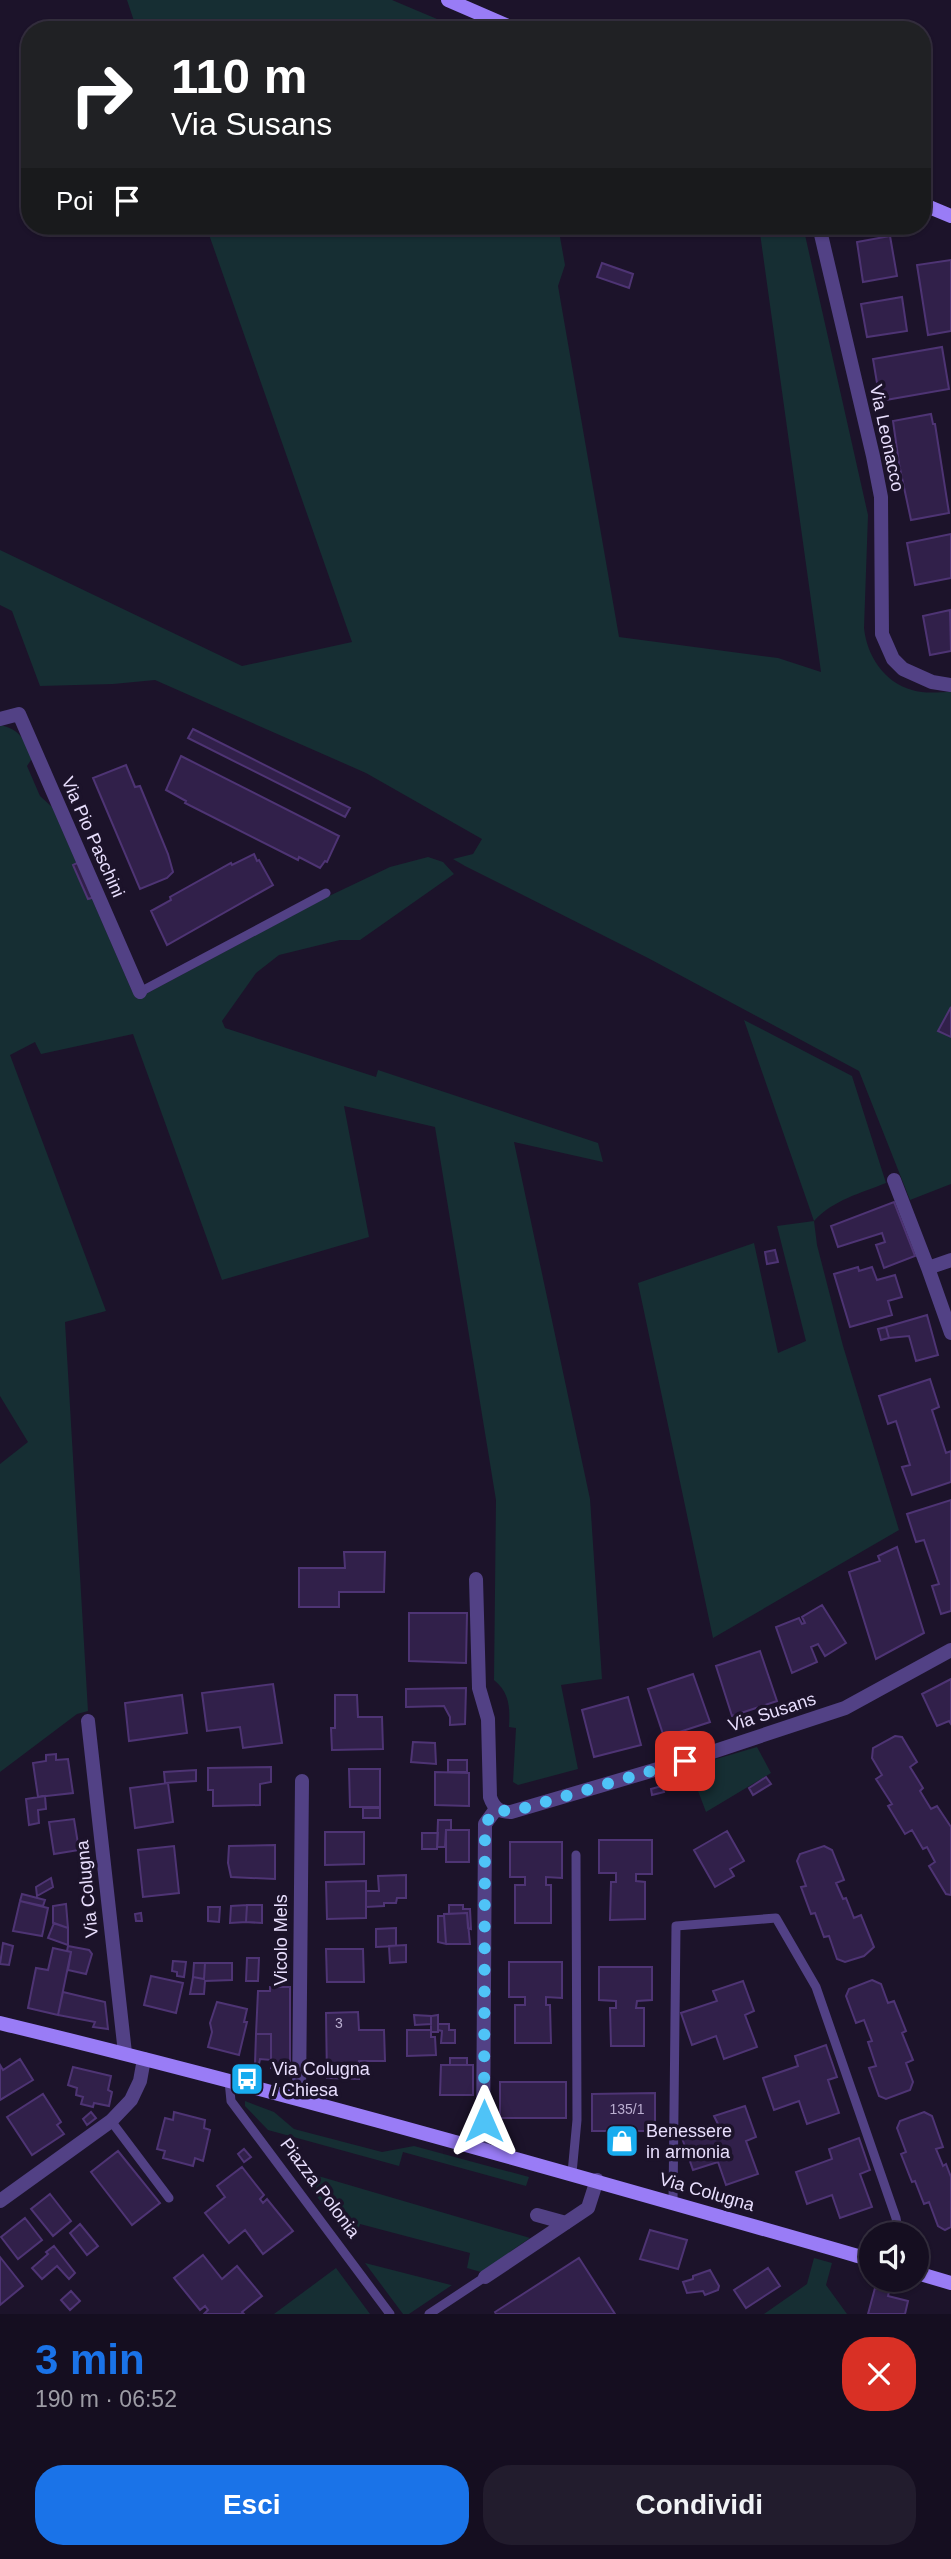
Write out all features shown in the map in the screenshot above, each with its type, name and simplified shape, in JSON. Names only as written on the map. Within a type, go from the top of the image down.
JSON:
[{"type":"street","points":[[448,0],[465,4],[499,21]]},
{"type":"street","points":[[931,208],[951,216]]},
{"type":"street","name":"Via Leonacco","points":[[821,235],[878,478],[883,516],[882,624],[886,647],[892,659],[915,676],[951,685]]},
{"type":"street","name":"Via Pio Paschini","points":[[0,719],[19,714],[140,992]]},
{"type":"street","points":[[894,1180],[951,1333]]},
{"type":"street","points":[[928,1268],[951,1260]]},
{"type":"street","points":[[476,1578],[479,1688],[488,1719],[490,1797],[496,1809],[485,1824],[483,2148]]},
{"type":"street","name":"Via Susans","points":[[496,1809],[511,1812],[685,1761],[845,1708],[951,1650]]},
{"type":"street","name":"Via Colugna","points":[[88,1721],[125,2053]]},
{"type":"street","name":"Vicolo Mels","points":[[299,2099],[302,1781]]},
{"type":"street","name":"Via Colugna","points":[[0,2023],[125,2053],[483,2148],[859,2256]]},
{"type":"street","points":[[0,2201],[111,2121],[131,2100],[141,2081],[144,2059]]},
{"type":"street","points":[[480,2280],[588,2208],[597,2180]]},
{"type":"street","points":[[537,2215],[566,2223]]},
{"type":"street","points":[[929,2277],[951,2283]]},
{"type":"lane","points":[[140,992],[326,893]]},
{"type":"lane","points":[[572,2173],[577,2120],[576,1855]]},
{"type":"lane","points":[[673,2202],[676,1926],[776,1917],[816,1987],[897,2222]]},
{"type":"lane","name":"Piazza Polonia","points":[[229,2081],[231,2101],[390,2314]]},
{"type":"lane","points":[[111,2121],[169,2197]]},
{"type":"lane","points":[[429,2314],[441,2311],[480,2280]]},
{"type":"green space","points":[[127,0],[392,0],[442,21],[134,21]]},
{"type":"green space","points":[[209,235],[560,235],[565,265],[558,286],[619,637],[778,658],[821,672],[760,235],[805,235],[868,515],[864,628],[869,648],[885,674],[902,686],[921,692],[951,692],[951,1184],[910,1200],[859,1071],[648,958],[453,859],[473,854],[482,839],[366,773],[155,680],[40,686],[12,611],[0,605],[0,550],[242,666],[352,642]]},
{"type":"green space","points":[[0,725],[17,733],[33,757],[27,766],[40,796],[52,807],[132,991],[142,996],[327,897],[390,867],[428,857],[443,862],[454,874],[360,940],[340,940],[279,955],[256,973],[222,1021],[225,1028],[376,1077],[378,1070],[598,1143],[603,1162],[514,1142],[590,1499],[602,1679],[561,1685],[578,1769],[518,1785],[513,1782],[516,1728],[509,1727],[508,1701],[494,1680],[496,1500],[435,1127],[344,1106],[369,1237],[222,1280],[133,1034],[41,1054],[35,1042],[10,1055],[106,1311],[65,1322],[88,1711],[77,1714],[0,1772],[0,1464],[28,1442],[0,1396]]},
{"type":"green space","points":[[744,1020],[852,1076],[886,1183],[839,1202],[814,1221]]},
{"type":"green space","points":[[814,1221],[817,1245],[843,1346],[899,1530],[713,1638],[638,1283],[754,1243],[778,1353],[806,1341],[777,1226]]},
{"type":"green space","points":[[757,1747],[771,1773],[706,1812],[689,1767]]},
{"type":"green space","points":[[245,2101],[274,2112],[294,2129],[382,2152],[414,2146],[529,2177],[526,2186],[403,2152],[399,2166],[268,2130],[245,2106]]},
{"type":"green space","points":[[293,2157],[310,2162],[308,2173],[530,2238],[481,2272],[467,2268],[470,2253],[360,2224],[355,2240],[348,2238],[291,2162]]},
{"type":"green space","points":[[814,2258],[832,2263],[826,2285],[847,2314],[764,2314],[807,2284]]},
{"type":"green space","points":[[365,2263],[452,2285],[409,2314],[403,2314]]},
{"type":"green space","points":[[336,2268],[370,2314],[274,2314]]},
{"type":"building","points":[[890,236],[897,276],[863,282],[857,242]]},
{"type":"building","points":[[951,260],[951,331],[928,335],[917,265]]},
{"type":"building","points":[[602,263],[633,274],[629,288],[597,277]]},
{"type":"building","points":[[902,297],[907,331],[867,337],[861,304]]},
{"type":"building","points":[[942,347],[949,389],[880,401],[873,359]]},
{"type":"building","points":[[931,414],[935,424],[949,513],[911,520],[893,421]]},
{"type":"building","points":[[951,534],[951,578],[915,585],[907,543]]},
{"type":"building","points":[[950,610],[951,651],[930,655],[923,616]]},
{"type":"building","points":[[193,729],[350,808],[345,817],[188,738]]},
{"type":"building","points":[[181,756],[339,836],[327,862],[320,868],[299,857],[298,860],[185,803],[186,801],[166,790]]},
{"type":"building","points":[[126,765],[135,787],[140,786],[173,872],[167,878],[140,889],[93,778]]},
{"type":"building","points":[[254,854],[273,885],[167,945],[151,911],[171,900],[170,897],[231,863],[232,865]]},
{"type":"building","points":[[79,862],[95,897],[88,899],[73,865]]},
{"type":"building","points":[[951,1007],[951,1037],[938,1031]]},
{"type":"building","points":[[894,1202],[915,1256],[884,1268],[876,1245],[885,1242],[882,1233],[838,1247],[831,1226]]},
{"type":"building","points":[[775,1250],[778,1262],[767,1264],[765,1252]]},
{"type":"building","points":[[858,1267],[859,1271],[872,1267],[877,1280],[895,1275],[902,1297],[888,1301],[892,1315],[850,1327],[834,1274]]},
{"type":"building","points":[[927,1315],[938,1355],[916,1361],[909,1336],[889,1338],[886,1327]]},
{"type":"building","points":[[886,1327],[889,1338],[881,1340],[878,1329]]},
{"type":"building","points":[[930,1379],[939,1407],[932,1410],[946,1453],[951,1451],[951,1482],[912,1495],[902,1467],[910,1465],[896,1421],[888,1424],[879,1396]]},
{"type":"building","points":[[951,1500],[951,1611],[941,1614],[932,1586],[939,1584],[924,1540],[916,1542],[907,1514]]},
{"type":"building","points":[[897,1547],[924,1633],[876,1659],[849,1572],[880,1561],[878,1556]]},
{"type":"building","points":[[344,1552],[385,1552],[384,1592],[339,1592],[339,1607],[299,1607],[299,1568],[345,1568]]},
{"type":"building","points":[[822,1605],[846,1643],[825,1656],[818,1644],[811,1647],[817,1662],[792,1673],[776,1627],[799,1618],[802,1624],[805,1623],[802,1617]]},
{"type":"building","points":[[409,1613],[467,1613],[466,1663],[409,1661]]},
{"type":"building","points":[[760,1651],[777,1701],[732,1716],[716,1666]]},
{"type":"building","points":[[693,1674],[710,1722],[664,1737],[648,1689]]},
{"type":"building","points":[[951,1679],[951,1724],[949,1721],[937,1726],[922,1694]]},
{"type":"building","points":[[273,1684],[282,1743],[243,1748],[240,1727],[207,1731],[202,1693]]},
{"type":"building","points":[[466,1688],[465,1724],[450,1725],[450,1717],[444,1706],[406,1707],[406,1689]]},
{"type":"building","points":[[182,1695],[187,1733],[129,1741],[125,1703]]},
{"type":"building","points":[[335,1695],[357,1695],[358,1717],[382,1717],[383,1749],[332,1750],[331,1728],[335,1728]]},
{"type":"building","points":[[628,1697],[641,1745],[594,1757],[582,1710]]},
{"type":"building","points":[[895,1736],[902,1737],[917,1762],[910,1767],[923,1788],[920,1791],[931,1809],[937,1806],[951,1827],[951,1895],[946,1894],[929,1866],[935,1862],[927,1847],[923,1849],[912,1830],[905,1834],[888,1806],[892,1804],[876,1779],[882,1775],[872,1758],[873,1748]]},
{"type":"building","points":[[413,1742],[435,1743],[436,1764],[411,1762]]},
{"type":"building","points":[[56,1754],[56,1760],[68,1759],[73,1793],[38,1797],[33,1763],[46,1761],[46,1755]]},
{"type":"building","points":[[448,1760],[467,1760],[467,1772],[448,1772]]},
{"type":"building","points":[[271,1767],[271,1782],[260,1784],[260,1805],[213,1806],[213,1790],[208,1790],[208,1768]]},
{"type":"building","points":[[349,1769],[380,1769],[380,1807],[350,1807]]},
{"type":"building","points":[[196,1770],[196,1781],[165,1783],[164,1772]]},
{"type":"building","points":[[435,1772],[469,1773],[469,1806],[435,1805]]},
{"type":"building","points":[[766,1777],[771,1784],[753,1795],[749,1788]]},
{"type":"building","points":[[168,1783],[173,1822],[135,1828],[130,1788]]},
{"type":"building","points":[[662,1786],[664,1792],[652,1795],[651,1789]]},
{"type":"building","points":[[45,1796],[46,1809],[38,1810],[39,1823],[29,1825],[26,1799]]},
{"type":"building","points":[[363,1808],[380,1808],[380,1818],[363,1818]]},
{"type":"building","points":[[74,1819],[79,1850],[54,1854],[49,1822]]},
{"type":"building","points":[[438,1820],[451,1820],[451,1830],[446,1830],[445,1847],[437,1847]]},
{"type":"building","points":[[446,1830],[469,1830],[469,1862],[446,1862]]},
{"type":"building","points":[[727,1831],[744,1861],[730,1869],[734,1876],[715,1887],[694,1850]]},
{"type":"building","points":[[325,1832],[364,1832],[364,1864],[325,1865]]},
{"type":"building","points":[[422,1833],[438,1833],[437,1849],[422,1849]]},
{"type":"building","points":[[599,1840],[652,1840],[652,1874],[636,1874],[636,1881],[645,1882],[645,1919],[610,1920],[611,1882],[616,1882],[616,1873],[599,1873]]},
{"type":"building","points":[[510,1842],[562,1842],[562,1878],[546,1877],[546,1885],[551,1885],[551,1923],[515,1923],[515,1885],[525,1885],[525,1877],[510,1877]]},
{"type":"building","points":[[275,1845],[275,1879],[231,1877],[229,1846]]},
{"type":"building","points":[[174,1846],[179,1893],[143,1897],[138,1850]]},
{"type":"building","points":[[824,1846],[832,1850],[844,1880],[836,1883],[843,1899],[846,1898],[854,1918],[861,1915],[874,1947],[864,1956],[845,1962],[837,1959],[829,1936],[824,1937],[815,1913],[811,1914],[801,1887],[806,1886],[797,1861],[800,1854]]},
{"type":"building","points":[[406,1875],[406,1898],[397,1898],[396,1903],[384,1903],[384,1906],[366,1907],[366,1891],[379,1891],[378,1876]]},
{"type":"building","points":[[51,1878],[53,1887],[37,1896],[36,1887]]},
{"type":"building","points":[[366,1881],[366,1918],[327,1919],[326,1882]]},
{"type":"building","points":[[22,1894],[45,1900],[43,1906],[20,1901]]},
{"type":"building","points":[[20,1901],[48,1908],[42,1936],[13,1931]]},
{"type":"building","points":[[66,1904],[68,1928],[53,1923],[53,1906]]},
{"type":"building","points":[[247,1905],[246,1922],[230,1923],[231,1906]]},
{"type":"building","points":[[247,1905],[262,1905],[262,1923],[246,1922]]},
{"type":"building","points":[[449,1905],[463,1905],[463,1909],[470,1909],[471,1929],[468,1928],[467,1913],[449,1914]]},
{"type":"building","points":[[208,1907],[220,1907],[219,1922],[208,1921]]},
{"type":"building","points":[[141,1913],[142,1921],[136,1921],[135,1914]]},
{"type":"building","points":[[467,1913],[470,1944],[446,1944],[444,1914]]},
{"type":"building","points":[[438,1916],[444,1916],[446,1944],[438,1942]]},
{"type":"building","points":[[54,1923],[68,1928],[68,1945],[48,1938]]},
{"type":"building","points":[[396,1928],[396,1946],[376,1947],[376,1929]]},
{"type":"building","points":[[3,1943],[13,1946],[9,1965],[0,1964]]},
{"type":"building","points":[[406,1945],[406,1962],[390,1963],[389,1946]]},
{"type":"building","points":[[68,1946],[89,1950],[92,1954],[86,1974],[68,1970],[71,1952],[67,1951]]},
{"type":"building","points":[[53,1948],[71,1952],[58,2015],[28,2008],[36,1968],[48,1970]]},
{"type":"building","points":[[326,1949],[363,1949],[364,1982],[327,1982]]},
{"type":"building","points":[[247,1958],[259,1958],[258,1981],[246,1981]]},
{"type":"building","points":[[173,1961],[186,1962],[184,1977],[177,1976],[177,1972],[172,1971]]},
{"type":"building","points":[[509,1962],[562,1962],[562,1998],[546,1997],[546,2005],[550,2005],[551,2043],[515,2043],[515,2005],[525,2005],[525,1997],[509,1997]]},
{"type":"building","points":[[194,1963],[205,1963],[204,1979],[193,1977]]},
{"type":"building","points":[[205,1963],[232,1963],[232,1980],[205,1981],[204,1994],[190,1994],[193,1977],[204,1979]]},
{"type":"building","points":[[599,1967],[652,1967],[652,2000],[637,2001],[636,2008],[644,2008],[644,2046],[611,2046],[610,2008],[616,2008],[616,2001],[599,2000]]},
{"type":"building","points":[[151,1976],[183,1983],[176,2013],[144,2005]]},
{"type":"building","points":[[872,1980],[881,1984],[888,2003],[894,2001],[906,2031],[902,2033],[913,2060],[906,2063],[913,2082],[910,2090],[886,2099],[879,2096],[869,2068],[876,2066],[868,2042],[872,2041],[864,2020],[856,2023],[846,1996],[849,1989]]},
{"type":"building","points":[[743,1981],[754,2011],[745,2015],[757,2047],[724,2059],[716,2036],[692,2045],[681,2013],[717,2001],[713,1991]]},
{"type":"building","points":[[270,1987],[290,1987],[290,2069],[271,2068],[271,2034],[256,2034],[258,1991],[270,1991]]},
{"type":"building","points":[[63,1992],[105,2002],[108,2029],[93,2027],[95,2022],[58,2015]]},
{"type":"building","points":[[217,2002],[247,2009],[244,2022],[247,2022],[239,2055],[208,2047],[212,2032],[210,2023]]},
{"type":"building","points":[[358,2012],[359,2030],[384,2030],[385,2061],[359,2061],[359,2079],[327,2078],[326,2013]]},
{"type":"building","points":[[414,2015],[431,2016],[431,2024],[415,2025]]},
{"type":"building","points":[[438,2015],[438,2032],[431,2032],[431,2016]]},
{"type":"building","points":[[438,2024],[449,2024],[449,2030],[455,2030],[455,2043],[441,2043],[442,2031],[438,2030]]},
{"type":"building","points":[[407,2030],[431,2030],[431,2037],[435,2037],[436,2055],[407,2056]]},
{"type":"building","points":[[256,2034],[271,2034],[271,2060],[260,2059],[259,2064],[255,2064]]},
{"type":"building","points":[[826,2045],[837,2077],[828,2080],[839,2113],[807,2124],[799,2101],[774,2110],[763,2078],[798,2066],[795,2056]]},
{"type":"building","points":[[450,2058],[467,2058],[467,2065],[450,2065]]},
{"type":"building","points":[[20,2059],[33,2080],[0,2100],[0,2065],[3,2070]]},
{"type":"building","points":[[441,2065],[473,2065],[473,2095],[440,2095]]},
{"type":"building","points":[[73,2067],[111,2076],[109,2106],[94,2103],[93,2107],[81,2104],[83,2097],[76,2095],[77,2088],[68,2085]]},
{"type":"building","points":[[500,2082],[566,2082],[566,2118],[500,2118]]},
{"type":"building","points":[[655,2093],[655,2131],[592,2131],[592,2094]]},
{"type":"building","points":[[43,2094],[61,2122],[57,2125],[64,2134],[32,2155],[7,2117]]},
{"type":"building","points":[[745,2106],[756,2137],[746,2141],[758,2174],[726,2185],[718,2162],[693,2170],[682,2138],[719,2126],[714,2116]]},
{"type":"building","points":[[91,2112],[96,2118],[87,2125],[83,2119]]},
{"type":"building","points":[[174,2112],[205,2120],[204,2128],[210,2130],[203,2161],[195,2158],[193,2166],[163,2158],[165,2151],[157,2149],[165,2118],[173,2120]]},
{"type":"building","points":[[924,2112],[932,2116],[943,2147],[936,2149],[951,2177],[951,2227],[945,2230],[938,2226],[929,2202],[924,2204],[901,2154],[906,2152],[897,2128],[900,2121]]},
{"type":"building","points":[[859,2138],[870,2170],[860,2174],[872,2207],[840,2218],[832,2195],[807,2204],[796,2172],[832,2159],[829,2149]]},
{"type":"building","points":[[244,2149],[251,2157],[244,2162],[238,2154]]},
{"type":"building","points":[[118,2151],[160,2203],[132,2225],[91,2172]]},
{"type":"building","points":[[242,2167],[264,2195],[260,2199],[263,2203],[267,2199],[293,2231],[263,2254],[245,2230],[229,2243],[205,2213],[225,2197],[217,2186]]},
{"type":"building","points":[[50,2194],[71,2221],[53,2236],[31,2209]]},
{"type":"building","points":[[25,2218],[42,2240],[18,2259],[1,2237]]},
{"type":"building","points":[[80,2224],[98,2246],[87,2255],[70,2233]]},
{"type":"building","points":[[650,2230],[687,2240],[678,2269],[640,2259]]},
{"type":"building","points":[[54,2246],[75,2273],[69,2279],[57,2266],[42,2279],[32,2268]]},
{"type":"building","points":[[203,2255],[222,2279],[237,2266],[262,2296],[242,2312],[244,2314],[204,2314],[208,2310],[205,2306],[200,2310],[174,2278]]},
{"type":"building","points":[[0,2257],[23,2286],[0,2305]]},
{"type":"building","points":[[579,2258],[615,2314],[496,2314],[495,2312]]},
{"type":"building","points":[[768,2268],[780,2286],[746,2308],[734,2290]]},
{"type":"building","points":[[710,2270],[719,2286],[718,2290],[705,2295],[703,2291],[687,2293],[683,2282]]},
{"type":"building","points":[[71,2291],[80,2301],[70,2310],[61,2300]]},
{"type":"building","points":[[874,2292],[889,2292],[888,2296],[908,2301],[905,2314],[868,2314]]},
{"type":"place","name":"Via Colugna / Chiesa","points":[[247,2079]]},
{"type":"place","name":"Benessere in armonia","points":[[622,2141]]},
{"type":"route","points":[[484,2121],[485,1824],[496,1809],[511,1812],[685,1761]]}]
